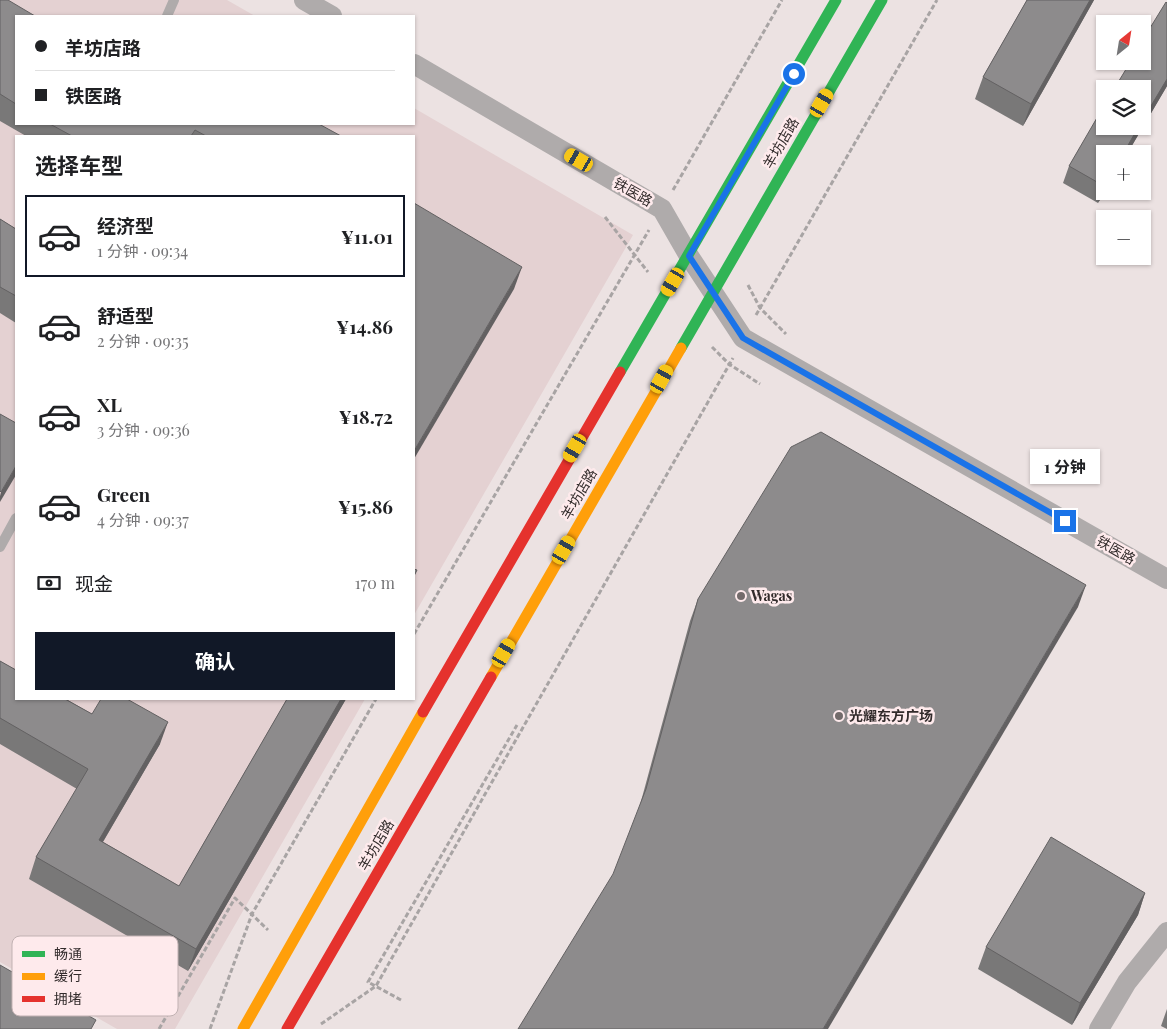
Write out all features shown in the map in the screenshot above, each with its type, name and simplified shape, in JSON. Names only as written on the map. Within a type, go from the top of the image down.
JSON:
[{"type":"main road","name":"羊坊店路","points":[[243,1029],[515,550],[689,256],[836,0]]},
{"type":"main road","name":"羊坊店路","points":[[287,1029],[882,0]]},
{"type":"street","points":[[304,0],[330,15]]},
{"type":"street","name":"铁医路","points":[[415,65],[662,209],[689,256],[743,338],[1167,579]]},
{"type":"street","points":[[1100,1029],[1127,982],[1167,932]]},
{"type":"lane","points":[[167,15],[174,0]]},
{"type":"lane","points":[[0,547],[15,520]]},
{"type":"path","points":[[415,632],[782,0]]},
{"type":"path","points":[[315,1029],[376,986],[937,0]]},
{"type":"path","points":[[210,1029],[252,914],[375,700]]},
{"type":"path","points":[[401,1000],[368,982],[517,725]]},
{"type":"path","points":[[178,996],[235,898],[272,932]]},
{"type":"path","points":[[159,1029],[167,1016]]},
{"type":"shaded area","points":[[0,0],[227,0],[253,15],[15,15],[15,125],[415,125],[415,109],[633,235],[415,613],[415,135],[15,135],[15,700],[364,700],[175,1029],[117,1029],[94,1016],[178,1016],[178,936],[12,936],[12,969],[0,962]]},
{"type":"building","points":[[0,0],[8,0],[33,15],[15,15],[15,103],[0,94]]},
{"type":"building","points":[[1027,0],[1090,0],[1031,104],[983,77]]},
{"type":"building","points":[[1166,2],[1167,79],[1151,106],[1151,80],[1119,80],[1126,70],[1151,70],[1151,26]]},
{"type":"building","points":[[1096,120],[1096,135],[1134,135],[1128,145],[1096,145],[1096,181],[1069,166]]},
{"type":"building","points":[[52,125],[321,125],[339,135],[204,135],[195,130],[192,135],[70,135]]},
{"type":"building","points":[[415,204],[522,267],[415,449]]},
{"type":"building","points":[[0,219],[15,228],[15,295],[0,287]]},
{"type":"building","points":[[0,414],[15,422],[15,468],[0,491]]},
{"type":"building","name":"光耀东方广场","points":[[821,432],[1086,585],[823,1029],[518,1029],[613,874],[646,789],[698,599],[791,447]]},
{"type":"building","points":[[0,661],[15,669],[15,700],[67,700],[92,714],[100,700],[129,700],[168,722],[99,840],[179,886],[286,700],[340,700],[196,949],[178,939],[178,936],[173,936],[36,857],[88,769],[0,718]]},
{"type":"building","points":[[1051,837],[1145,893],[1080,1003],[986,947]]},
{"type":"building","points":[[0,965],[12,972],[12,1016],[89,1016],[96,1020],[91,1029],[0,1029]]},
{"type":"traffic: fast","points":[[620,372],[836,0]]},
{"type":"traffic: fast","points":[[681,348],[882,0]]},
{"type":"traffic: slow","points":[[491,677],[681,348]]},
{"type":"traffic: slow","points":[[243,1029],[423,712]]},
{"type":"traffic: jam","points":[[423,712],[620,372]]},
{"type":"traffic: jam","points":[[287,1029],[491,677]]},
{"type":"place","name":"Wagas","points":[[741,596]]},
{"type":"place","name":"光耀东方广场","points":[[839,716]]},
{"type":"route","points":[[794,74],[689,256],[743,338],[1065,521]]}]
